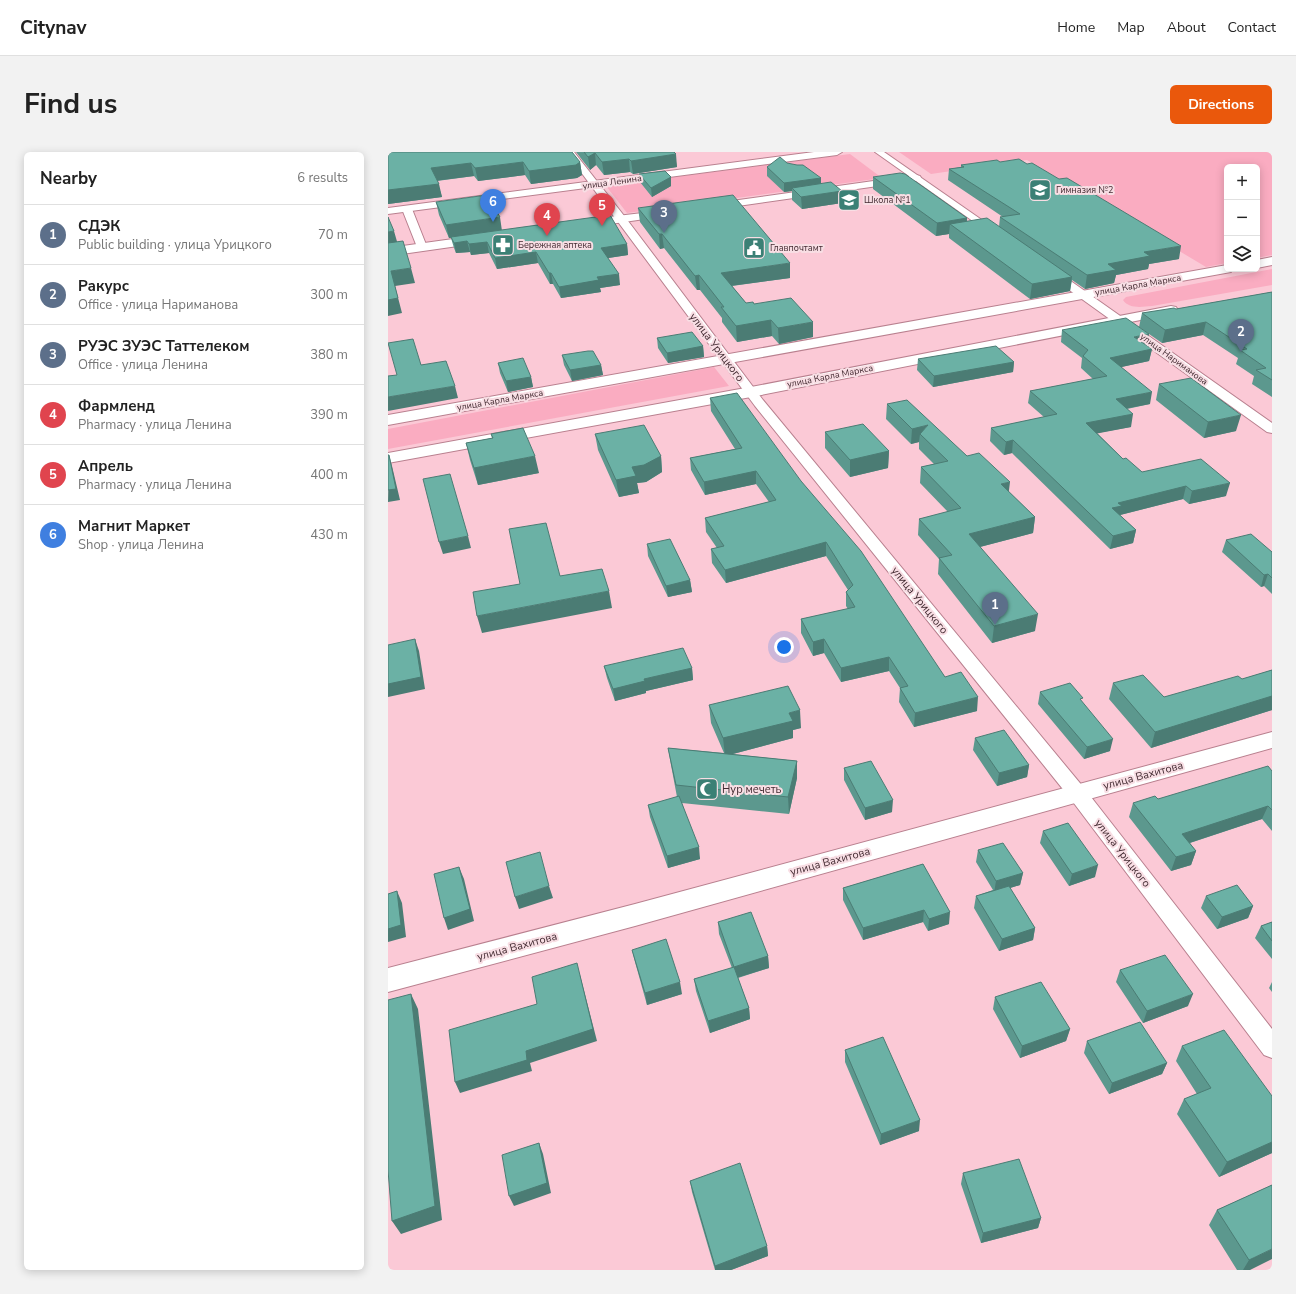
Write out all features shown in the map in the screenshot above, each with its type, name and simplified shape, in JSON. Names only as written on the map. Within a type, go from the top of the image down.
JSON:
[{"type":"main road","name":"улица Ленина","points":[[388,211],[595,185],[836,152]]},
{"type":"main road","points":[[702,208],[916,178]]},
{"type":"main road","points":[[574,226],[679,211]]},
{"type":"main road","points":[[388,252],[490,238]]},
{"type":"main road","points":[[1260,263],[1272,261]]},
{"type":"main road","name":"улица Карла Маркса","points":[[388,420],[1224,270]]},
{"type":"main road","name":"улица Карла Маркса","points":[[388,458],[751,392],[1188,307]]},
{"type":"main road","name":"улица Вахитова","points":[[388,980],[627,917],[1272,740]]},
{"type":"street","name":"улица Урицкого","points":[[570,152],[751,392],[1077,793],[1272,1047]]},
{"type":"street","points":[[880,152],[1006,241]]},
{"type":"street","points":[[407,209],[422,247]]},
{"type":"street","name":"улица Нариманова","points":[[1044,268],[1083,294],[1272,429]]},
{"type":"shaded area","points":[[899,152],[1272,152],[1272,255],[1260,257],[1260,164],[1224,164],[1224,264],[1206,267],[1027,160],[931,174]]},
{"type":"shaded area","points":[[850,154],[882,178],[627,213],[606,186]]},
{"type":"shaded area","points":[[1272,269],[1272,285],[1152,306],[1132,306],[1123,300],[1126,297]]},
{"type":"shaded area","points":[[714,367],[729,386],[388,449],[388,429]]},
{"type":"building","points":[[388,152],[572,152],[580,162],[576,165],[529,171],[523,162],[475,168],[471,163],[431,168],[439,184],[388,190]]},
{"type":"building","points":[[584,152],[674,152],[676,154],[631,161],[629,159],[602,162],[595,153],[588,157]]},
{"type":"building","points":[[780,157],[787,163],[803,165],[821,178],[784,183],[767,167]]},
{"type":"building","points":[[1019,159],[1027,164],[1032,163],[1059,179],[1067,178],[1181,246],[1144,252],[1150,256],[1108,264],[1116,270],[1087,275],[1000,217],[1020,214],[949,169],[964,167],[961,165],[997,160],[1000,162]]},
{"type":"building","points":[[665,171],[671,177],[651,188],[639,174]]},
{"type":"building","points":[[900,173],[905,174],[967,218],[937,223],[873,177]]},
{"type":"building","points":[[831,182],[842,191],[801,197],[792,188]]},
{"type":"building","points":[[487,195],[500,217],[446,225],[436,202]]},
{"type":"building","points":[[733,195],[790,263],[721,273],[746,303],[753,302],[754,304],[791,298],[813,322],[778,328],[771,320],[736,326],[721,307],[724,307],[699,275],[695,276],[662,234],[659,234],[638,208]]},
{"type":"building","points":[[610,215],[627,244],[601,248],[619,274],[597,277],[599,280],[559,287],[536,252],[495,258],[487,242],[469,244],[467,241],[454,243],[451,237]]},
{"type":"building","points":[[388,217],[394,231],[388,232]]},
{"type":"building","points":[[987,218],[1072,277],[1032,284],[950,224]]},
{"type":"building","points":[[403,241],[411,268],[391,271],[398,298],[388,300],[388,243]]},
{"type":"building","points":[[1272,292],[1272,380],[1256,370],[1266,368],[1240,350],[1247,349],[1206,322],[1165,330],[1142,313],[1174,308],[1176,309]]},
{"type":"building","points":[[1126,318],[1149,334],[1134,337],[1152,349],[1110,358],[1152,392],[1116,399],[1133,414],[1086,423],[1123,459],[1126,458],[1142,472],[1201,459],[1230,483],[1192,491],[1186,486],[1118,503],[1122,506],[1112,508],[1136,530],[1113,536],[1013,440],[1006,442],[991,428],[1057,414],[1030,391],[1107,376],[1083,356],[1088,350],[1062,330]]},
{"type":"building","points":[[692,332],[703,346],[667,353],[657,338]]},
{"type":"building","points":[[413,339],[421,365],[446,361],[455,386],[388,397],[388,376],[397,375],[388,343]]},
{"type":"building","points":[[996,346],[1014,362],[934,376],[918,359]]},
{"type":"building","points":[[593,351],[601,365],[570,370],[562,355]]},
{"type":"building","points":[[523,358],[531,377],[506,381],[498,363]]},
{"type":"building","points":[[1191,378],[1241,415],[1208,422],[1159,384]]},
{"type":"building","points":[[737,393],[801,481],[861,551],[945,677],[961,672],[978,697],[915,713],[900,688],[908,686],[889,657],[841,668],[824,639],[813,642],[801,619],[855,607],[846,592],[853,585],[826,542],[725,570],[711,549],[724,546],[705,518],[776,500],[756,471],[704,482],[690,458],[742,448],[710,398]]},
{"type":"building","points":[[907,400],[967,456],[979,453],[1010,482],[1001,484],[1035,517],[969,534],[1038,614],[994,626],[939,558],[952,555],[919,519],[961,508],[921,467],[948,461],[920,434],[928,425],[912,429],[887,404]]},
{"type":"building","points":[[863,424],[889,451],[850,460],[825,432]]},
{"type":"building","points":[[644,425],[661,456],[644,465],[632,467],[636,476],[616,480],[595,434]]},
{"type":"building","points":[[523,428],[535,456],[474,468],[466,443],[493,438],[491,434]]},
{"type":"building","points":[[388,455],[396,489],[388,490]]},
{"type":"building","points":[[450,474],[468,536],[439,542],[423,479]]},
{"type":"building","points":[[546,523],[560,576],[602,569],[609,591],[477,616],[473,592],[520,584],[509,529]]},
{"type":"building","points":[[1251,534],[1272,552],[1272,578],[1268,574],[1264,575],[1226,540]]},
{"type":"building","points":[[670,539],[690,580],[666,586],[647,544]]},
{"type":"building","points":[[415,639],[421,677],[388,684],[388,645]]},
{"type":"building","points":[[683,648],[692,668],[644,679],[645,681],[613,689],[604,666]]},
{"type":"building","points":[[1272,670],[1272,696],[1155,732],[1113,683],[1143,675],[1164,697],[1238,676],[1242,679]]},
{"type":"building","points":[[1070,683],[1083,698],[1080,699],[1113,739],[1087,747],[1040,692]]},
{"type":"building","points":[[788,686],[800,710],[789,713],[793,721],[723,738],[709,705]]},
{"type":"building","points":[[1004,730],[1029,765],[999,773],[975,738]]},
{"type":"building","points":[[668,748],[797,761],[788,797],[676,785]]},
{"type":"building","points":[[871,761],[893,800],[865,808],[844,768]]},
{"type":"building","points":[[1268,766],[1272,771],[1272,810],[1268,806],[1182,834],[1196,851],[1176,857],[1133,803],[1155,796],[1158,799]]},
{"type":"building","points":[[679,796],[699,847],[667,856],[648,805]]},
{"type":"building","points":[[1068,823],[1098,865],[1072,874],[1043,831]]},
{"type":"building","points":[[1003,843],[1023,873],[996,881],[978,850]]},
{"type":"building","points":[[540,852],[549,886],[515,897],[506,862]]},
{"type":"building","points":[[923,864],[950,912],[929,919],[924,910],[863,928],[843,888]]},
{"type":"building","points":[[459,867],[470,909],[444,918],[434,874]]},
{"type":"building","points":[[1237,885],[1253,906],[1222,917],[1206,896]]},
{"type":"building","points":[[1009,886],[1035,928],[1002,939],[976,896]]},
{"type":"building","points":[[397,891],[401,925],[388,929],[388,894]]},
{"type":"building","points":[[751,912],[768,956],[734,967],[718,922]]},
{"type":"building","points":[[1272,922],[1272,941],[1261,926]]},
{"type":"building","points":[[666,939],[680,982],[645,993],[632,950]]},
{"type":"building","points":[[1165,955],[1193,994],[1147,1011],[1120,970]]},
{"type":"building","points":[[577,963],[593,1029],[526,1051],[527,1060],[455,1082],[449,1030],[537,1004],[532,977]]},
{"type":"building","points":[[734,967],[749,1008],[708,1021],[694,979]]},
{"type":"building","points":[[1041,982],[1070,1029],[1022,1046],[995,997]]},
{"type":"building","points":[[411,994],[435,1206],[392,1221],[388,1170],[388,1000]]},
{"type":"building","points":[[1140,1022],[1167,1063],[1112,1083],[1087,1041]]},
{"type":"building","points":[[1224,1030],[1272,1096],[1272,1142],[1227,1162],[1184,1099],[1211,1088],[1182,1046]]},
{"type":"building","points":[[883,1037],[920,1120],[881,1134],[845,1050]]},
{"type":"building","points":[[539,1143],[547,1183],[509,1196],[502,1155]]},
{"type":"building","points":[[1019,1159],[1041,1218],[983,1233],[963,1173]]},
{"type":"building","points":[[740,1163],[767,1246],[715,1266],[690,1181]]},
{"type":"building","points":[[1272,1185],[1272,1249],[1249,1260],[1217,1210]]},
{"type":"place","name":"Гимназия №2","points":[[1040,190]]},
{"type":"place","name":"Школа №1","points":[[849,200]]},
{"type":"place","name":"Магнит Маркет","points":[[493,222]]},
{"type":"place","name":"Апрель","points":[[602,226]]},
{"type":"place","name":"РУЭС ЗУЭС Таттелеком","points":[[664,233]]},
{"type":"place","name":"Фармленд","points":[[547,236]]},
{"type":"place","name":"Бережная аптека","points":[[503,245]]},
{"type":"place","name":"Главпочтамт","points":[[754,248]]},
{"type":"place","name":"Ракурс","points":[[1241,352]]},
{"type":"place","name":"СДЭК","points":[[995,625]]},
{"type":"place","name":"Нур мечеть","points":[[707,789]]}]
